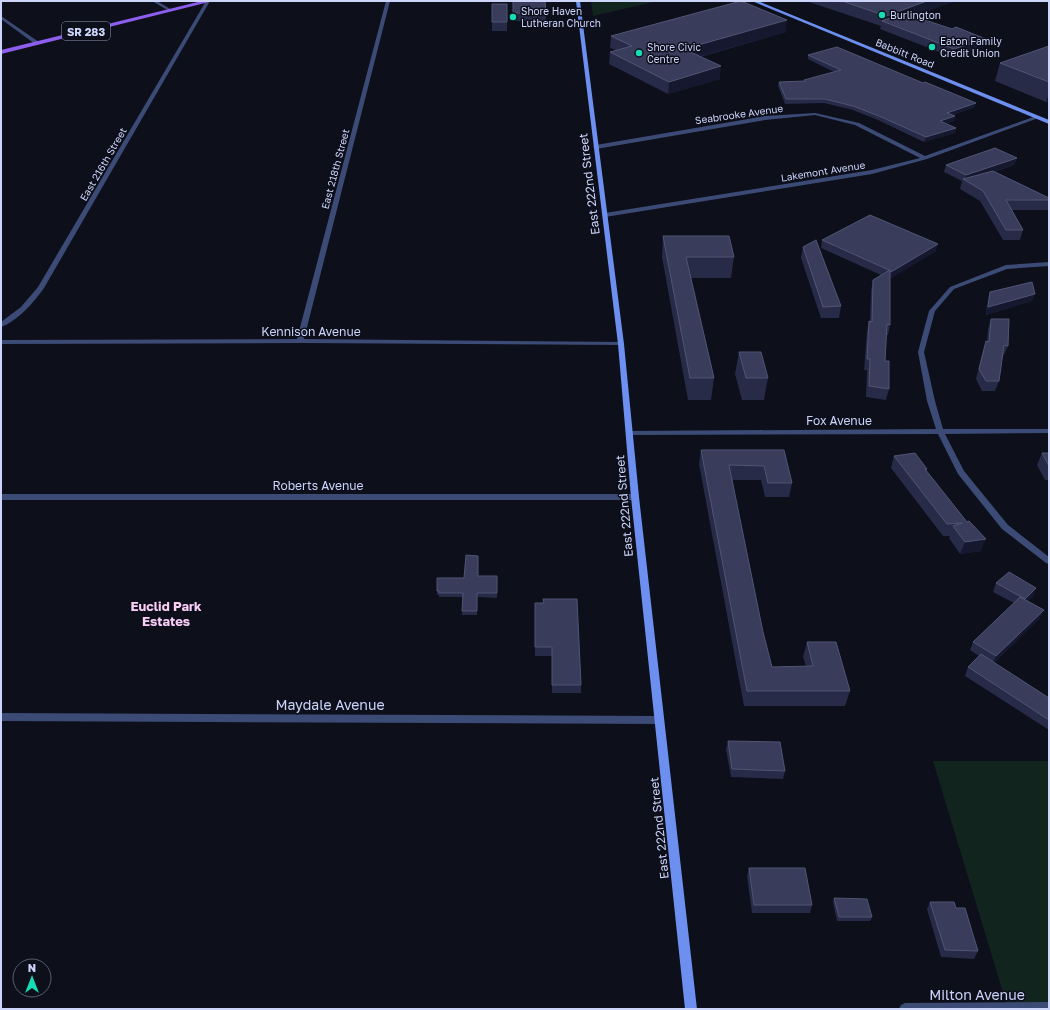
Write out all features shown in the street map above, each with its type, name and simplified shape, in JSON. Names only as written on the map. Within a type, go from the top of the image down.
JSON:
[{"type":"main road","name":"SR 283","points":[[1,52],[209,1]]},
{"type":"street","points":[[154,1],[170,10]]},
{"type":"street","name":"East 216th Street","points":[[1,325],[28,304],[41,288],[209,1]]},
{"type":"street","name":"East 218th Street","points":[[300,342],[388,1]]},
{"type":"street","name":"East 222nd Street","points":[[578,1],[621,344],[658,720],[691,1009]]},
{"type":"street","name":"Babbitt Road","points":[[754,1],[1049,122]]},
{"type":"street","points":[[1,17],[37,43]]},
{"type":"street","name":"Seabrooke Avenue","points":[[596,147],[766,118],[814,114],[857,124],[925,158]]},
{"type":"street","name":"Lakemont Avenue","points":[[605,215],[872,172],[925,158],[1038,117]]},
{"type":"street","points":[[1049,264],[1006,268],[952,288],[932,311],[921,352],[931,401],[940,431],[961,472],[1006,527],[1049,561]]},
{"type":"street","name":"Kennison Avenue","points":[[1,342],[621,344]]},
{"type":"street","name":"Fox Avenue","points":[[630,433],[1049,431]]},
{"type":"street","name":"Roberts Avenue","points":[[1,497],[635,497]]},
{"type":"street","name":"Maydale Avenue","points":[[1,717],[658,720]]},
{"type":"street","name":"Milton Avenue","points":[[905,1009],[1049,1008]]},
{"type":"green space","points":[[591,1],[658,1],[593,16]]},
{"type":"green space","points":[[933,761],[1049,761],[1049,1009],[1008,1009]]},
{"type":"building","points":[[513,1],[545,1],[546,13],[513,13]]},
{"type":"building","points":[[741,1],[787,20],[684,49],[721,66],[669,82],[610,52],[632,46],[611,36]]},
{"type":"building","points":[[842,1],[927,1],[886,16]]},
{"type":"building","points":[[492,4],[507,4],[507,22],[492,22]]},
{"type":"building","points":[[904,13],[952,29],[956,27],[986,39],[954,49],[882,21]]},
{"type":"building","points":[[1049,46],[1049,82],[1000,63]]},
{"type":"building","points":[[837,47],[923,83],[925,82],[976,103],[947,113],[955,116],[940,121],[956,128],[926,137],[853,106],[825,99],[786,99],[779,82],[805,81],[804,80],[841,70],[808,55]]},
{"type":"building","points":[[995,148],[1017,158],[966,175],[946,165]]},
{"type":"building","points":[[993,171],[1049,198],[1049,200],[1006,200],[1023,230],[1006,230],[983,191],[963,179]]},
{"type":"building","points":[[870,215],[938,244],[891,272],[890,270],[822,240]]},
{"type":"building","points":[[663,236],[729,236],[734,257],[686,257],[714,378],[690,378]]},
{"type":"building","points":[[816,240],[841,306],[823,307],[803,247]]},
{"type":"building","points":[[890,270],[890,325],[887,324],[885,361],[889,361],[889,389],[869,386],[870,359],[867,359],[869,321],[872,322],[873,280]]},
{"type":"building","points":[[1032,282],[1035,294],[988,307],[990,292]]},
{"type":"building","points":[[991,319],[1009,319],[1008,346],[1004,345],[999,381],[986,381],[979,369],[986,341],[989,342]]},
{"type":"building","points":[[739,352],[761,352],[768,378],[746,378]]},
{"type":"building","points":[[701,450],[784,450],[792,483],[768,483],[764,466],[729,465],[763,632],[772,667],[813,666],[807,642],[836,642],[850,691],[747,691]]},
{"type":"building","points":[[915,453],[927,469],[925,469],[967,522],[969,521],[986,539],[965,542],[953,526],[962,523],[947,524],[894,456]]},
{"type":"building","points":[[1042,453],[1049,453],[1049,466]]},
{"type":"building","points":[[466,555],[478,556],[478,576],[497,576],[497,593],[477,593],[477,611],[462,611],[463,593],[439,593],[439,591],[437,591],[437,578],[464,578]]},
{"type":"building","points":[[1009,572],[1036,588],[1025,599],[996,583]]},
{"type":"building","points":[[1020,597],[1044,610],[996,656],[973,642]]},
{"type":"building","points":[[543,599],[577,599],[581,685],[552,685],[552,647],[535,647],[535,603],[544,603]]},
{"type":"building","points":[[981,654],[1049,698],[1049,720],[968,667]]},
{"type":"building","points":[[728,741],[780,742],[785,771],[732,769]]},
{"type":"building","points":[[749,868],[805,868],[812,905],[754,905]]},
{"type":"building","points":[[834,898],[867,899],[872,917],[839,917]]},
{"type":"building","points":[[930,902],[954,902],[956,908],[965,908],[978,951],[945,950]]},
{"type":"place","name":"Burlington","points":[[882,15]]},
{"type":"place","name":"Shore Haven Lutheran Church","points":[[513,17]]},
{"type":"place","name":"Eaton Family Credit Union","points":[[932,47]]},
{"type":"place","name":"Shore Civic Centre","points":[[639,53]]},
{"type":"district","name":"Euclid Park Estates","points":[[166,614]]}]
